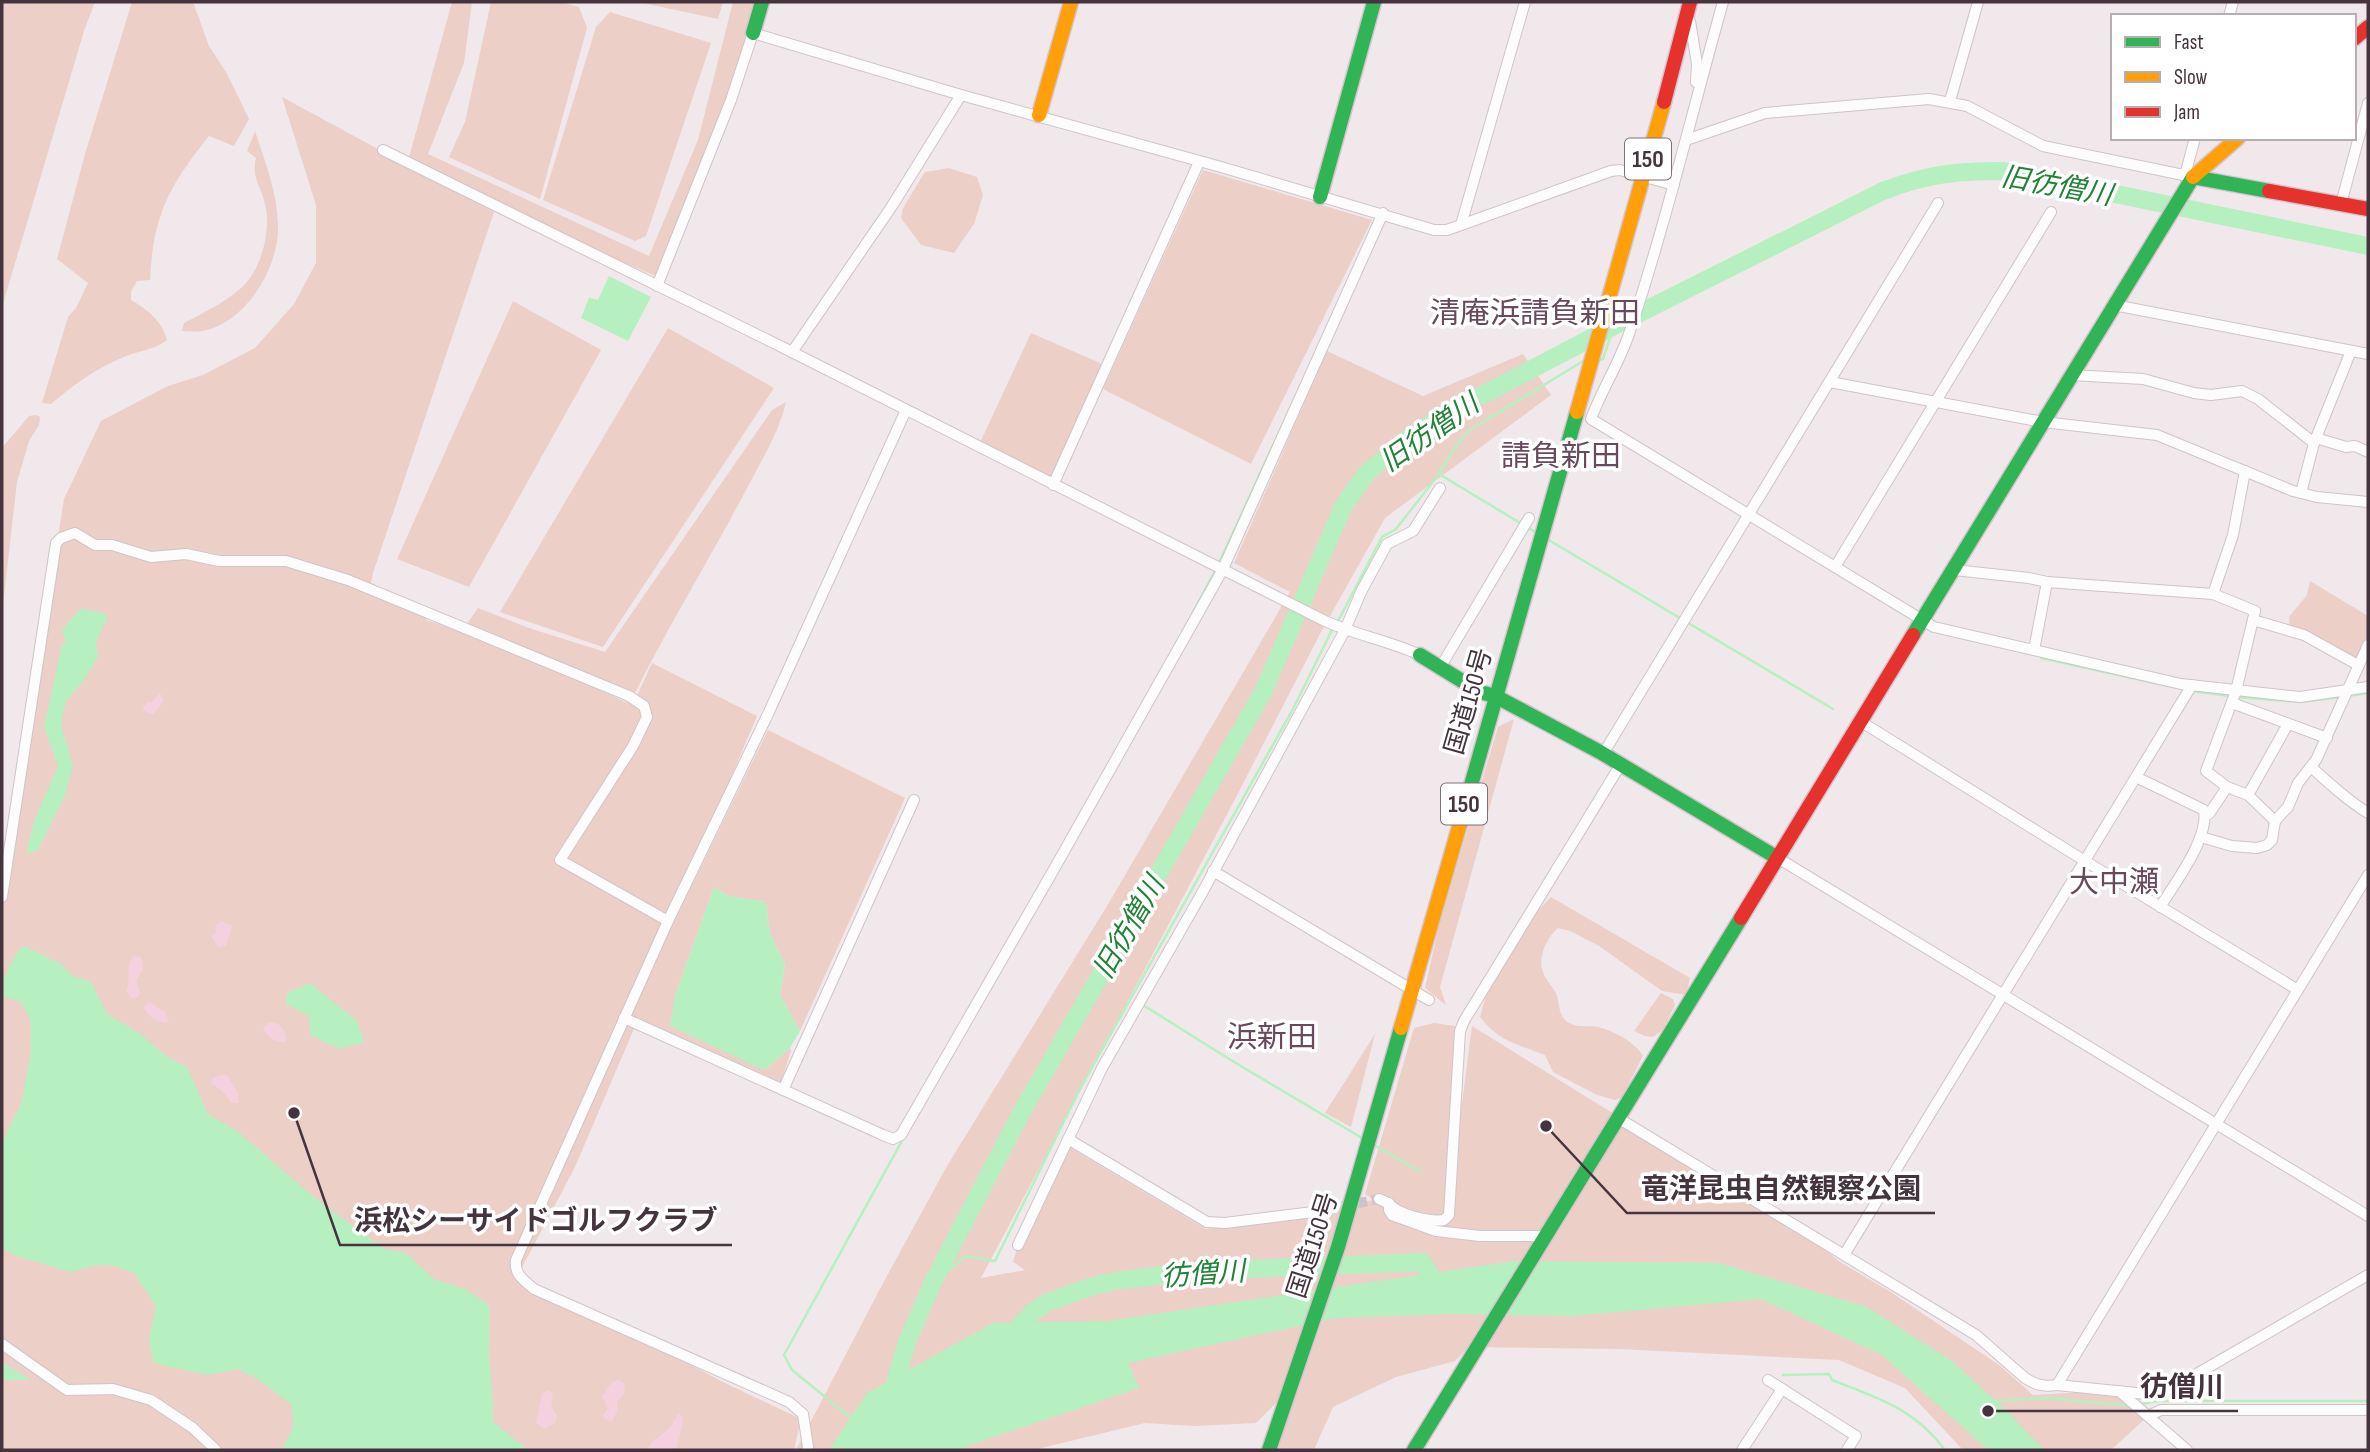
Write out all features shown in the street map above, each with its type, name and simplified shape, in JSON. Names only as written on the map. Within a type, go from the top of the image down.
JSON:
[{"type":"main road","points":[[753,33],[762,2]]},
{"type":"main road","points":[[1038,115],[1071,2]]},
{"type":"main road","points":[[1320,197],[1374,2]]},
{"type":"main road","name":"国道150号","points":[[1269,1450],[1338,1247],[1644,177],[1689,6]]},
{"type":"main road","points":[[1414,1450],[1954,570],[2189,176],[2235,140]]},
{"type":"main road","points":[[2189,176],[2368,209]]},
{"type":"main road","points":[[1420,655],[1480,692],[1495,696],[1620,764],[1776,858]]},
{"type":"street","points":[[1461,225],[1525,2]]},
{"type":"street","points":[[1723,2],[1640,300],[1622,355],[1591,419],[1934,627],[2192,685],[2300,697],[2368,687]]},
{"type":"street","points":[[1950,101],[1978,2]]},
{"type":"street","points":[[1689,6],[1697,64],[1695,104]]},
{"type":"street","points":[[657,286],[731,100],[753,33],[961,95],[1383,213],[1434,230],[1447,230],[1611,171],[1620,170],[1674,185]]},
{"type":"street","points":[[792,352],[892,206],[961,95]]},
{"type":"street","points":[[1686,140],[1765,113],[1906,99],[1950,101],[1982,113],[2023,138],[2043,146],[2189,176],[2195,140]]},
{"type":"street","points":[[2341,204],[2368,103]]},
{"type":"street","points":[[383,150],[792,352],[1222,571],[1345,630],[1399,645],[1420,655]]},
{"type":"street","points":[[1053,485],[1199,162]]},
{"type":"street","points":[[1602,754],[1938,202]]},
{"type":"street","points":[[1835,567],[2051,212]]},
{"type":"street","points":[[624,1018],[883,1135],[893,1139],[901,1135],[1054,871],[1222,571],[1383,213]]},
{"type":"street","points":[[2114,305],[2368,354]]},
{"type":"street","points":[[2301,493],[2315,441],[2351,351]]},
{"type":"street","points":[[2071,375],[2143,379],[2211,395],[2242,391],[2258,399],[2315,441],[2354,446],[2368,452]]},
{"type":"street","points":[[1830,382],[2043,422],[2157,435],[2301,493],[2368,502]]},
{"type":"street","points":[[807,1450],[803,1414],[789,1402],[534,1289],[515,1269],[516,1260],[668,921],[768,714],[906,410]]},
{"type":"street","points":[[2213,594],[2233,535],[2245,471]]},
{"type":"street","points":[[1018,1245],[1102,1068],[1345,630],[1361,592],[1387,544],[1413,531],[1440,488]]},
{"type":"street","points":[[1441,666],[1529,518]]},
{"type":"street","points":[[2,897],[56,543],[75,533],[95,545],[112,545],[151,557],[186,554],[219,561],[286,561],[348,580],[629,696],[644,706],[647,717],[633,746],[561,860],[668,921]]},
{"type":"street","points":[[1954,570],[2047,582],[2213,594],[2255,611],[2236,691],[2206,771],[2227,787],[2248,795],[2275,821]]},
{"type":"street","points":[[2034,650],[2047,582]]},
{"type":"street","points":[[2253,620],[2304,635],[2358,665]]},
{"type":"street","points":[[2201,836],[2232,846],[2257,848],[2272,840],[2275,821],[2288,807],[2298,783],[2311,767],[2327,738],[2368,645]]},
{"type":"street","points":[[1844,1255],[2192,685]]},
{"type":"street","points":[[2232,703],[2327,738]]},
{"type":"street","points":[[1860,721],[2298,990]]},
{"type":"street","points":[[2248,795],[2288,723]]},
{"type":"street","points":[[1547,1236],[1480,1236],[1436,1231],[1392,1215],[1384,1200],[1398,1211],[1429,1220],[1444,1220],[1449,1215],[1460,1031],[1620,764]]},
{"type":"street","points":[[2311,767],[2339,791],[2345,800],[2368,813]]},
{"type":"street","points":[[2136,776],[2204,810],[2205,814],[2201,836],[2160,907]]},
{"type":"street","points":[[2205,814],[2209,814],[2227,787]]},
{"type":"street","points":[[783,1090],[914,800]]},
{"type":"street","points":[[1776,858],[2368,1215]]},
{"type":"street","points":[[1213,871],[1429,1000]]},
{"type":"street","points":[[2057,1385],[2368,875]]},
{"type":"street","points":[[1618,1118],[1976,1335],[2033,1383],[2045,1387],[2057,1385],[2146,1394],[2167,1391],[2368,1275]]},
{"type":"street","points":[[1068,1139],[1207,1222],[1225,1223],[1313,1212]]},
{"type":"street","points":[[2,1345],[67,1390],[113,1389],[151,1400],[193,1428],[215,1450]]},
{"type":"street","points":[[1768,1380],[1856,1436],[1847,1450]]},
{"type":"street","points":[[1742,1450],[1782,1389]]},
{"type":"street","points":[[2119,1390],[2187,1450]]},
{"type":"street","points":[[2145,1414],[2161,1410],[2368,1410]]},
{"type":"shaded area","points":[[2,2],[95,2],[2,307]]},
{"type":"shaded area","points":[[132,2],[193,2],[209,46],[227,74],[249,119],[234,146],[209,136],[183,170],[159,219],[150,280],[137,281],[131,291],[131,300],[154,317],[167,340],[105,366],[77,383],[51,404],[42,403],[68,317],[76,308],[88,283],[57,259],[85,154]]},
{"type":"shaded area","points":[[452,2],[472,2],[464,63],[428,154],[649,256],[698,140],[733,2],[759,2],[746,55],[656,276],[535,226],[408,161]]},
{"type":"shaded area","points":[[491,2],[560,2],[579,7],[587,28],[540,199],[449,157],[465,122]]},
{"type":"shaded area","points":[[638,2],[723,2],[718,19]]},
{"type":"shaded area","points":[[610,12],[711,43],[646,236],[635,241],[543,200],[596,27]]},
{"type":"shaded area","points":[[282,97],[494,212],[373,573],[369,593],[426,620],[509,648],[464,628],[478,608],[529,628],[605,652],[772,410],[786,402],[779,425],[763,458],[633,697],[531,657],[625,702],[635,700],[652,663],[757,716],[660,945],[768,730],[905,798],[800,1031],[780,995],[785,964],[770,934],[766,902],[728,896],[714,887],[675,996],[671,1024],[764,1070],[790,1048],[780,1085],[636,1024],[575,1167],[518,1275],[727,1384],[801,1419],[794,1450],[2,1450],[2,892],[64,499],[101,421],[168,386],[203,375],[255,348],[294,304],[316,263],[316,205]]},
{"type":"shaded area","points":[[255,131],[270,177],[277,212],[277,240],[267,274],[247,304],[234,316],[219,326],[203,331],[182,331],[184,323],[240,289],[259,261],[266,237],[267,214],[256,176],[256,158],[247,151]]},
{"type":"shaded area","points":[[949,168],[977,177],[983,195],[974,224],[954,253],[921,245],[901,218],[903,208],[925,172]]},
{"type":"shaded area","points":[[1203,170],[1372,220],[1251,464],[1103,389]]},
{"type":"shaded area","points":[[609,276],[651,297],[628,341],[581,318],[589,298],[598,300]]},
{"type":"shaded area","points":[[513,301],[601,350],[469,587],[397,559]]},
{"type":"shaded area","points":[[668,328],[774,388],[603,647],[500,612]]},
{"type":"shaded area","points":[[1031,333],[1107,366],[1053,485],[978,447]]},
{"type":"shaded area","points":[[1327,351],[1423,396],[1523,354],[1551,395],[1385,518],[1321,632],[981,1278],[1025,1270],[1013,1262],[1018,1245],[1069,1147],[1206,1229],[1374,1200],[1365,1194],[1414,1028],[1434,1023],[1462,1027],[1447,1219],[1472,1026],[1795,1226],[1840,1262],[1889,1291],[1999,1365],[2033,1395],[2119,1390],[2148,1416],[2111,1450],[1963,1450],[1905,1388],[1839,1360],[1620,1349],[1469,1347],[1455,1361],[1396,1377],[1333,1407],[1314,1450],[1277,1450],[1296,1396],[1276,1403],[1256,1423],[1195,1426],[1145,1423],[1033,1450],[796,1450],[947,1166],[1110,901],[1290,592],[1234,563]]},
{"type":"shaded area","points":[[29,416],[40,417],[39,425],[29,441],[17,482],[2,613],[2,448]]},
{"type":"shaded area","points":[[2310,581],[2368,616],[2368,643],[2356,663],[2290,631],[2289,617],[2307,595]]},
{"type":"shaded area","points":[[81,608],[108,615],[96,643],[98,657],[66,701],[61,725],[73,765],[65,795],[38,850],[26,854],[34,821],[58,766],[44,727],[62,644],[66,642],[62,630]]},
{"type":"shaded area","points":[[1514,719],[1440,987],[1446,1005],[1425,988],[1438,930],[1498,727]]},
{"type":"shaded area","points":[[714,887],[728,896],[766,902],[770,934],[785,964],[780,995],[800,1031],[790,1048],[764,1070],[670,1026],[675,996]]},
{"type":"shaded area","points":[[1551,897],[1690,978],[1686,995],[1662,991],[1599,946],[1570,931],[1558,928],[1550,937],[1542,954],[1541,966],[1556,993],[1563,1018],[1574,1025],[1598,1027],[1617,1034],[1635,1046],[1643,1056],[1622,1097],[1615,1100],[1597,1095],[1553,1072],[1545,1055],[1502,1037],[1480,1017],[1487,991],[1521,928]]},
{"type":"shaded area","points":[[24,946],[61,964],[73,976],[91,982],[107,1014],[142,1035],[167,1057],[187,1067],[208,1114],[237,1131],[315,1198],[384,1249],[406,1253],[434,1279],[465,1289],[489,1305],[493,1422],[528,1450],[282,1450],[293,1425],[291,1404],[257,1379],[238,1369],[207,1375],[153,1363],[149,1339],[156,1306],[134,1273],[110,1265],[96,1265],[71,1272],[16,1256],[2,1248],[2,1143],[22,1101],[31,1050],[30,1019],[21,1002],[2,996],[2,981],[19,949]]},
{"type":"shaded area","points":[[310,983],[357,1021],[364,1042],[340,1049],[310,1035],[309,1016],[286,1004],[287,993]]},
{"type":"shaded area","points":[[1661,993],[1673,999],[1675,1005],[1663,1030],[1653,1037],[1634,1031]]},
{"type":"shaded area","points":[[1375,1034],[1351,1127],[1325,1113]]},
{"type":"shaded area","points":[[1514,1261],[1719,1263],[1867,1307],[1953,1362],[2008,1412],[2044,1450],[1988,1450],[1882,1355],[1761,1299],[1572,1316],[1448,1314],[1336,1318],[1128,1363],[1139,1388],[955,1450],[829,1450],[867,1393],[993,1323],[1107,1321]]},
{"type":"shaded area","points":[[2,1362],[31,1380],[2,1380]]},
{"type":"sand","points":[[160,693],[164,701],[153,715],[142,710],[148,701],[151,703]]},
{"type":"sand","points":[[221,921],[232,926],[226,946],[218,947],[211,936],[216,933],[215,926]]},
{"type":"sand","points":[[134,956],[141,957],[143,969],[136,981],[140,992],[138,997],[132,999],[126,991],[129,965]]},
{"type":"sand","points":[[149,1002],[165,1012],[169,1022],[158,1021],[148,1014],[144,1007]]},
{"type":"sand","points":[[269,1022],[282,1028],[286,1042],[275,1041],[267,1034],[263,1028]]},
{"type":"sand","points":[[227,1075],[238,1093],[239,1103],[232,1103],[211,1083],[213,1078]]},
{"type":"sand","points":[[618,1379],[625,1384],[624,1394],[617,1402],[617,1411],[612,1422],[602,1417],[608,1408],[602,1397],[608,1386]]},
{"type":"sand","points":[[549,1390],[553,1395],[551,1406],[557,1416],[555,1423],[544,1429],[536,1423],[542,1393]]},
{"type":"sand","points":[[678,1413],[684,1418],[677,1447],[669,1450],[647,1450],[654,1440],[671,1426]]},
{"type":"waterway","name":"旧彷僧川","points":[[891,1397],[907,1342],[932,1284],[1020,1115],[1263,692],[1343,507],[1367,473],[1407,439],[1452,411],[1614,326],[1883,191],[1928,177],[2004,171],[2368,246]]},
{"type":"waterway","points":[[1598,360],[1603,359],[1614,326]]},
{"type":"waterway","points":[[1337,623],[1382,537],[1396,529],[1468,431],[1585,360]]},
{"type":"waterway","points":[[1219,563],[1301,384]]},
{"type":"waterway","points":[[1439,474],[1535,532]]},
{"type":"waterway","points":[[1547,539],[1833,709]]},
{"type":"waterway","points":[[1183,631],[1216,569]]},
{"type":"waterway","points":[[932,1284],[966,1256],[995,1261],[1080,1089],[1293,709],[1333,628]]},
{"type":"waterway","points":[[2041,658],[2168,686]]},
{"type":"waterway","points":[[2191,691],[2230,696]]},
{"type":"waterway","points":[[2348,696],[2368,693]]},
{"type":"waterway","points":[[2236,697],[2301,702],[2341,697]]},
{"type":"waterway","points":[[1143,1005],[1362,1138]]},
{"type":"waterway","points":[[851,1418],[792,1370],[784,1355],[903,1139]]},
{"type":"waterway","points":[[1374,1145],[1421,1172]]},
{"type":"waterway","name":"彷僧川","points":[[1006,1339],[1046,1303],[1090,1287],[1115,1281],[1195,1271],[1422,1262],[1439,1290]]},
{"type":"waterway","points":[[1783,1375],[1829,1374],[1832,1380],[1880,1399],[1908,1415],[1921,1424],[1945,1450]]},
{"type":"waterway","points":[[1995,1401],[2049,1398],[2131,1406]]},
{"type":"waterway","points":[[2141,1404],[2157,1401],[2368,1401]]},
{"type":"tunnel","points":[[1313,1212],[1379,1199]]},
{"type":"traffic: fast","points":[[753,33],[762,2]]},
{"type":"traffic: fast","points":[[1320,197],[1374,2]]},
{"type":"traffic: fast","points":[[1913,635],[2193,177],[2269,191]]},
{"type":"traffic: fast","points":[[1460,824],[1577,412]]},
{"type":"traffic: fast","points":[[1420,655],[1480,692],[1495,696],[1600,752],[1776,857]]},
{"type":"traffic: fast","points":[[1414,1450],[1741,918]]},
{"type":"traffic: fast","points":[[1269,1450],[1338,1247],[1401,1028]]},
{"type":"traffic: slow","points":[[1039,115],[1071,2]]},
{"type":"traffic: slow","points":[[1577,412],[1664,102]]},
{"type":"traffic: slow","points":[[2193,177],[2236,140]]},
{"type":"traffic: slow","points":[[1401,1028],[1460,824]]},
{"type":"traffic: jam","points":[[1664,102],[1690,2]]},
{"type":"traffic: jam","points":[[2356,37],[2368,27]]},
{"type":"traffic: jam","points":[[2269,191],[2368,209]]},
{"type":"traffic: jam","points":[[1741,918],[1913,635]]},
{"type":"place","name":"浜松シーサイドゴルフクラブ","points":[[294,1113]]},
{"type":"place","name":"竜洋昆虫自然観察公園","points":[[1546,1126]]},
{"type":"place","name":"彷僧川","points":[[1988,1411]]},
{"type":"district","name":"清庵浜請負新田","points":[[1535,313]]},
{"type":"district","name":"請負新田","points":[[1561,456]]},
{"type":"district","name":"大中瀬","points":[[2114,882]]},
{"type":"district","name":"浜新田","points":[[1272,1037]]}]
